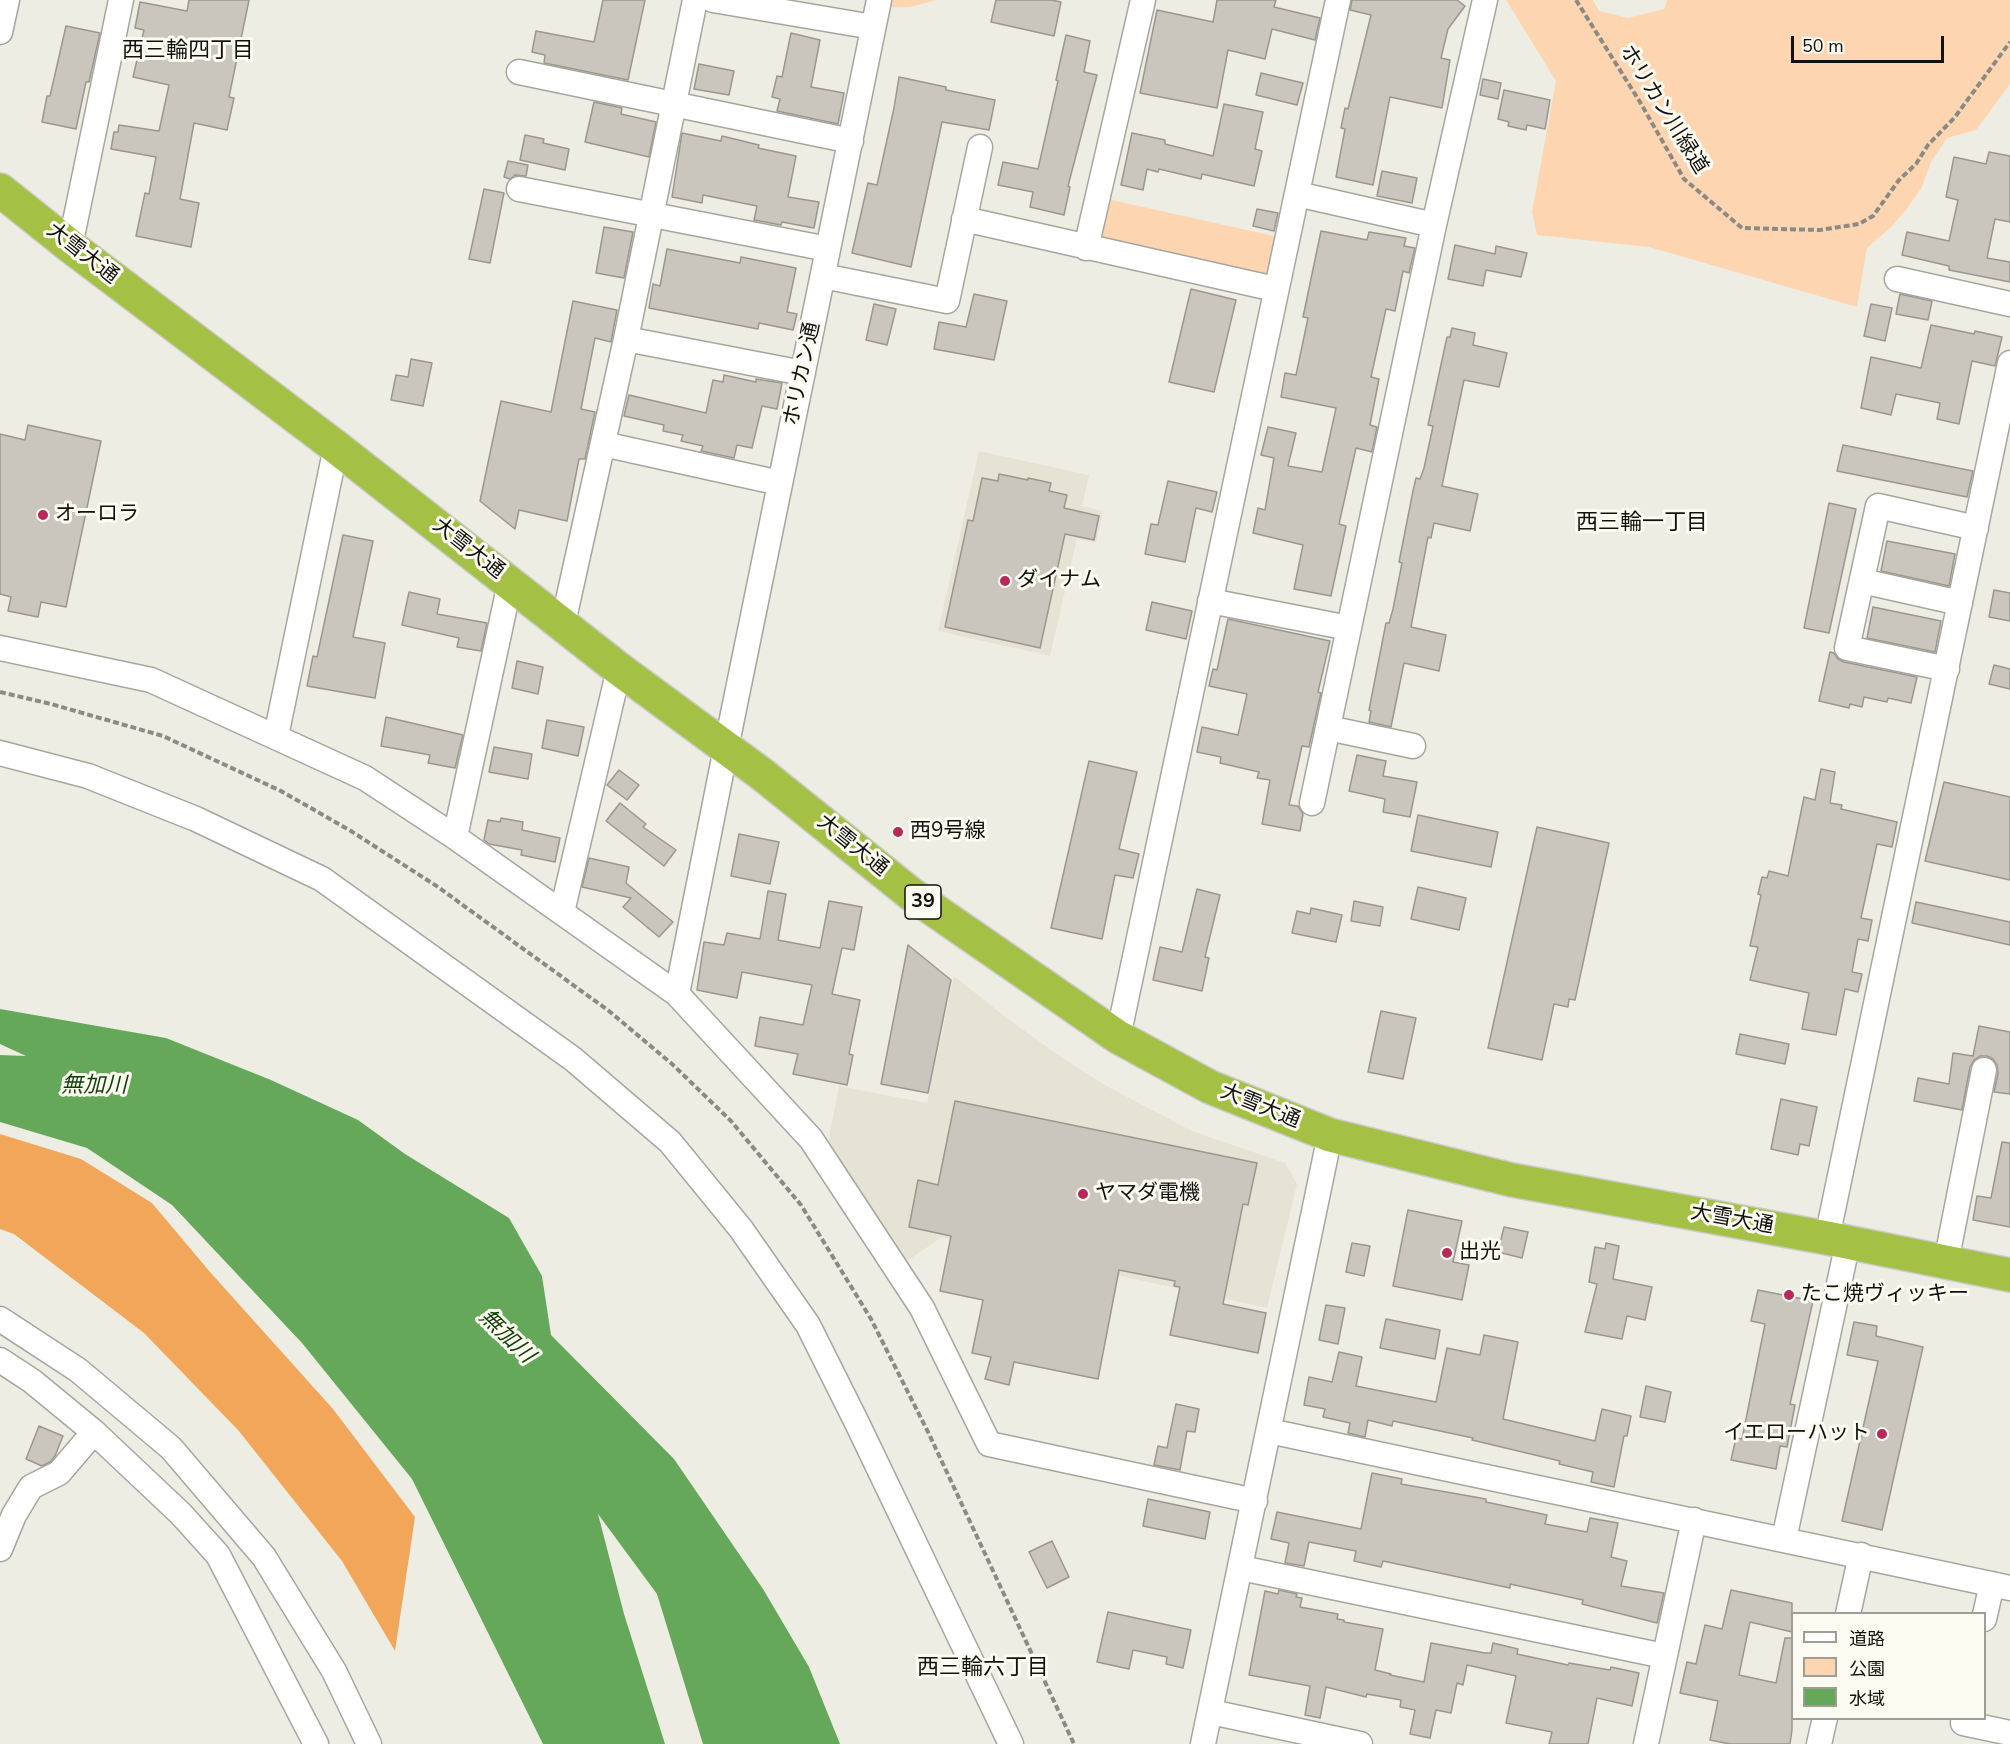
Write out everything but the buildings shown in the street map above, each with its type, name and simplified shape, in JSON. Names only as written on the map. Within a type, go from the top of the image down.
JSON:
[{"type":"highway","name":"大雪大通","points":[[0,190],[70,246],[336,447],[619,669],[763,775],[911,894],[1118,1037],[1209,1087],[1330,1135],[1512,1180],[1838,1240],[2010,1275]]},
{"type":"street","points":[[0,32],[7,0]]},
{"type":"street","points":[[70,246],[121,0]]},
{"type":"street","points":[[563,623],[626,339],[695,0]]},
{"type":"street","points":[[712,0],[873,27]]},
{"type":"street","name":"ホリカン通","points":[[726,748],[879,0]]},
{"type":"street","points":[[1086,248],[1143,0]]},
{"type":"street","points":[[1118,1037],[1338,0]]},
{"type":"street","points":[[1312,803],[1434,225],[1485,0]]},
{"type":"street","points":[[519,72],[851,141]]},
{"type":"street","points":[[823,276],[947,301],[980,147]]},
{"type":"street","points":[[519,189],[828,249]]},
{"type":"street","points":[[1297,194],[1434,225]]},
{"type":"street","points":[[964,219],[1275,289]]},
{"type":"street","points":[[1898,279],[2010,304]]},
{"type":"street","points":[[626,339],[803,373]]},
{"type":"street","points":[[1784,1539],[1838,1240],[1947,669],[2010,363]]},
{"type":"street","points":[[603,444],[780,483]]},
{"type":"street","points":[[276,736],[336,447]]},
{"type":"street","points":[[1947,669],[1847,648],[1878,506],[1976,528]]},
{"type":"street","points":[[1862,581],[1960,603]]},
{"type":"street","points":[[456,837],[510,583]]},
{"type":"street","points":[[1210,601],[1349,628]]},
{"type":"street","points":[[0,648],[151,680],[365,778],[456,837],[677,994],[811,1139],[922,1308],[989,1444],[1255,1501]]},
{"type":"street","points":[[562,912],[619,669]]},
{"type":"street","points":[[1328,728],[1413,746]]},
{"type":"street","points":[[677,994],[726,748]]},
{"type":"street","points":[[0,753],[99,781],[196,819],[322,879],[573,1059],[670,1142],[741,1229],[808,1325],[1011,1744]]},
{"type":"street","points":[[1946,1262],[1984,1070]]},
{"type":"street","points":[[1203,1744],[1330,1135]]},
{"type":"street","points":[[0,1319],[78,1370],[171,1448],[264,1557],[334,1671],[369,1744]]},
{"type":"street","points":[[0,1360],[32,1381],[94,1432],[181,1514],[218,1555],[316,1744]]},
{"type":"street","points":[[1269,1431],[2001,1586],[1986,1614]]},
{"type":"street","points":[[0,1550],[14,1515],[32,1487],[59,1473],[94,1432]]},
{"type":"street","points":[[1646,1744],[1694,1520]]},
{"type":"street","points":[[1848,1612],[1861,1555]]},
{"type":"street","points":[[1241,1568],[1664,1656]]},
{"type":"street","points":[[1210,1712],[1360,1744]]},
{"type":"street","points":[[1819,1744],[1825,1720]]},
{"type":"street","points":[[1961,1728],[2010,1733]]},
{"type":"path","name":"ホリカン川緑道","points":[[1576,0],[1640,102],[1684,179],[1742,228],[1820,230],[1859,224],[1873,216],[1899,180],[1916,164],[1929,145],[1955,117],[2010,42]]},
{"type":"shaded area","name":"ダイナム","points":[[979,451],[1089,475],[1082,506],[1103,511],[1096,543],[1077,539],[1050,656],[938,631]]},
{"type":"shaded area","points":[[954,976],[1008,1019],[1110,1088],[1192,1131],[1285,1163],[1297,1184],[1267,1308],[942,1237],[907,1261],[828,1144],[839,1086],[927,1103]]},
{"type":"shaded area","points":[[0,1134],[81,1159],[152,1203],[210,1272],[333,1409],[415,1517],[395,1651],[342,1561],[238,1430],[144,1333],[14,1234],[0,1229]]},
{"type":"green space","points":[[879,0],[937,0],[910,7],[877,8]]},
{"type":"green space","points":[[1506,0],[1593,0],[1599,11],[1628,18],[1664,9],[1667,0],[2010,0],[2010,84],[1976,130],[1947,138],[1931,162],[1922,187],[1906,210],[1867,248],[1857,307],[1649,247],[1537,235],[1532,212],[1556,81]]},
{"type":"green space","points":[[1098,197],[1287,239],[1275,289],[1086,248]]},
{"type":"water","name":"無加川","points":[[0,1009],[166,1038],[271,1080],[358,1120],[405,1154],[509,1218],[542,1276],[551,1335],[674,1459],[763,1589],[809,1667],[840,1744],[703,1744],[657,1594],[598,1514],[624,1614],[665,1744],[543,1744],[412,1479],[302,1343],[172,1205],[87,1148],[0,1122],[0,1055],[26,1056],[0,1044]]},
{"type":"place","name":"オーロラ","points":[[43,515]]},
{"type":"place","name":"ダイナム","points":[[1005,581]]},
{"type":"place","name":"西9号線","points":[[898,832]]},
{"type":"place","name":"ヤマダ電機","points":[[1083,1194]]},
{"type":"place","name":"出光","points":[[1447,1253]]},
{"type":"place","name":"たこ焼ヴィッキー","points":[[1789,1295]]},
{"type":"place","name":"イエローハット","points":[[1882,1434]]},
{"type":"district","name":"西三輪四丁目","points":[[188,52]]},
{"type":"district","name":"西三輪一丁目","points":[[1642,524]]},
{"type":"district","name":"西三輪六丁目","points":[[983,1669]]}]
